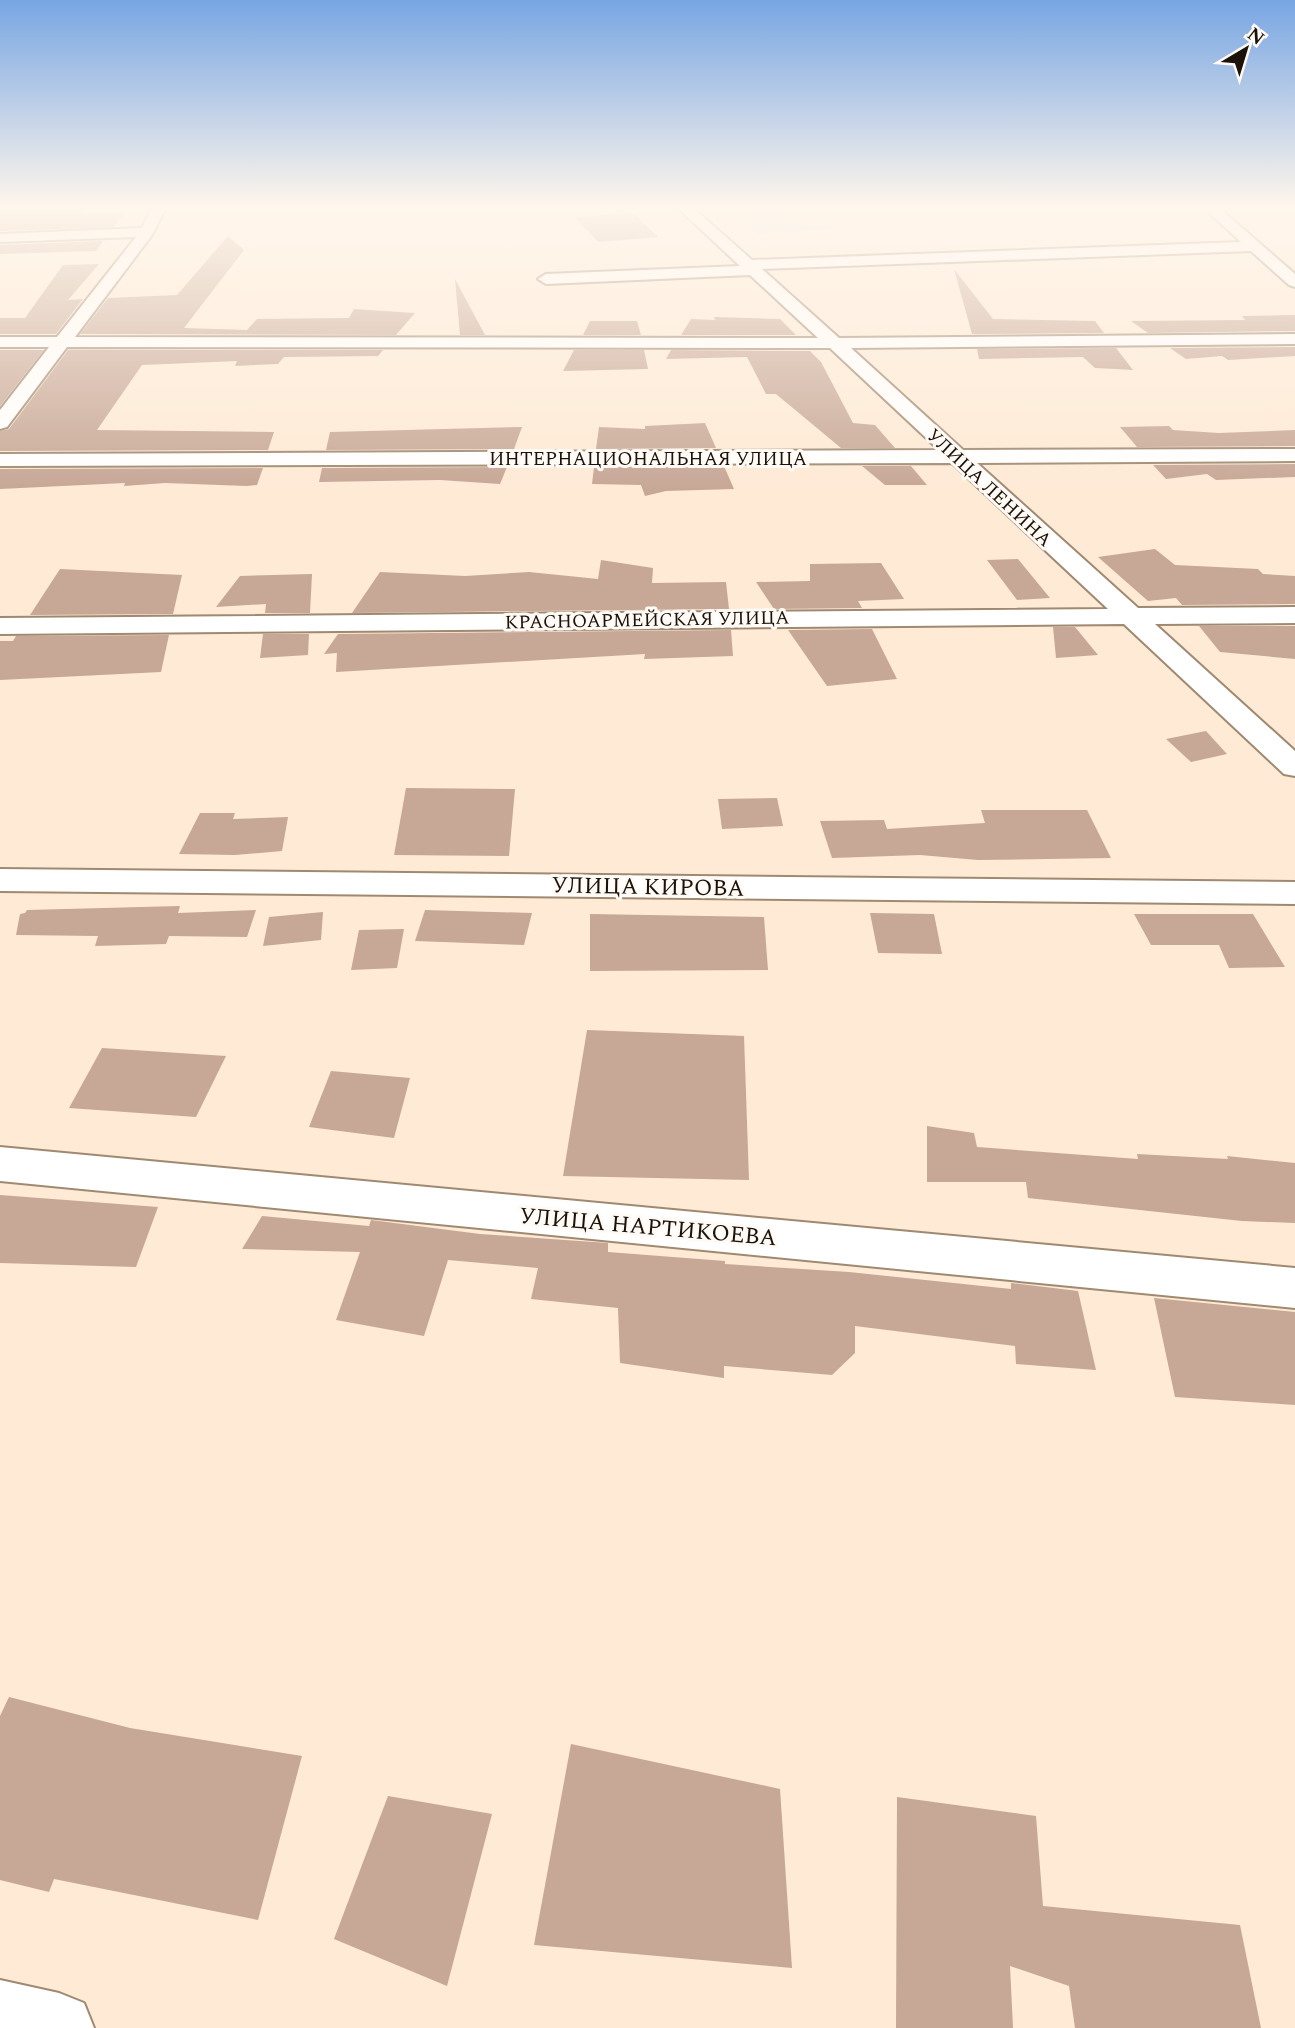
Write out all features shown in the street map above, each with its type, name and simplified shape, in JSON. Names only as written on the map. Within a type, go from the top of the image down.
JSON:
[{"type":"street","points":[[0,423],[92,302]]},
{"type":"street","name":"УЛИЦА ЛЕНИНА","points":[[790,302],[1295,767]]},
{"type":"street","points":[[0,342],[863,343],[1295,339]]},
{"type":"street","name":"ИНТЕРНАЦИОНАЛЬНАЯ УЛИЦА","points":[[0,460],[1295,455]]},
{"type":"street","name":"КРАСНОАРМЕЙСКАЯ УЛИЦА","points":[[0,626],[1127,614],[1295,615]]},
{"type":"street","name":"УЛИЦА КИРОВА","points":[[0,880],[1295,893]]},
{"type":"street","name":"УЛИЦА НАРТИКОЕВА","points":[[0,1164],[1295,1287]]},
{"type":"street","points":[[0,2015],[59,2028]]},
{"type":"building","points":[[37,302],[81,302],[56,334],[0,334],[0,318],[25,318]]},
{"type":"building","points":[[105,302],[204,302],[184,328],[247,330],[257,319],[349,318],[354,309],[415,313],[396,335],[80,334]]},
{"type":"building","points":[[457,302],[467,302],[485,335],[460,335]]},
{"type":"building","points":[[963,302],[979,302],[993,319],[1095,321],[1104,333],[972,334]]},
{"type":"building","points":[[1295,315],[1295,331],[1148,333],[1131,321],[1245,320],[1242,316]]},
{"type":"building","points":[[714,317],[780,319],[796,335],[681,335],[691,319],[715,320]]},
{"type":"building","points":[[590,321],[637,321],[641,335],[583,335]]},
{"type":"building","points":[[1295,347],[1295,356],[1228,360],[1222,356],[1186,359],[1170,348]]},
{"type":"building","points":[[1116,348],[1133,370],[1095,368],[1083,357],[979,359],[977,349]]},
{"type":"building","points":[[0,350],[44,350],[0,406]]},
{"type":"building","points":[[68,350],[383,350],[378,356],[284,357],[278,364],[235,366],[237,361],[142,365],[97,430],[274,432],[268,450],[0,451],[0,431],[9,429]]},
{"type":"building","points":[[574,350],[644,350],[648,369],[563,371]]},
{"type":"building","points":[[671,350],[810,351],[821,362],[853,423],[875,425],[895,448],[841,448],[776,394],[766,394],[747,357],[666,359]]},
{"type":"building","points":[[705,423],[716,448],[596,449],[599,427],[645,429],[645,426]]},
{"type":"building","points":[[1169,426],[1173,430],[1219,433],[1295,430],[1295,446],[1137,447],[1120,427]]},
{"type":"building","points":[[522,427],[514,449],[326,450],[330,432]]},
{"type":"building","points":[[1295,464],[1295,477],[1216,480],[1207,474],[1166,479],[1153,465]]},
{"type":"building","points":[[724,466],[734,489],[666,491],[645,496],[641,485],[592,484],[594,467]]},
{"type":"building","points":[[862,466],[911,466],[927,485],[885,485]]},
{"type":"building","points":[[507,467],[500,484],[440,480],[319,482],[322,468]]},
{"type":"building","points":[[263,468],[257,485],[247,486],[165,483],[124,486],[125,483],[0,489],[0,469]]},
{"type":"building","points":[[1155,549],[1175,565],[1258,569],[1263,574],[1295,576],[1295,604],[1182,605],[1176,598],[1148,601],[1098,557]]},
{"type":"building","points":[[1018,559],[1050,598],[1017,600],[987,560]]},
{"type":"building","points":[[601,560],[653,568],[652,583],[726,582],[729,609],[352,613],[380,572],[465,576],[529,572],[598,579]]},
{"type":"building","points":[[881,563],[904,599],[858,601],[862,608],[774,609],[756,582],[810,581],[810,564]]},
{"type":"building","points":[[60,569],[182,575],[173,614],[30,615]]},
{"type":"building","points":[[312,574],[310,613],[265,613],[266,604],[216,607],[240,576]]},
{"type":"building","points":[[1199,626],[1295,626],[1295,659],[1220,652]]},
{"type":"building","points":[[1053,627],[1075,627],[1098,655],[1056,658]]},
{"type":"building","points":[[872,629],[897,679],[827,686],[788,630]]},
{"type":"building","points":[[731,630],[733,656],[644,659],[645,654],[336,672],[337,653],[324,654],[338,634]]},
{"type":"building","points":[[263,634],[309,634],[308,655],[260,658]]},
{"type":"building","points":[[169,635],[161,672],[0,680],[0,641],[13,641],[16,636]]},
{"type":"building","points":[[1206,731],[1227,754],[1191,762],[1166,739]]},
{"type":"building","points":[[406,788],[515,789],[509,856],[394,855]]},
{"type":"building","points":[[777,798],[783,826],[722,829],[718,799]]},
{"type":"building","points":[[981,810],[1087,810],[1111,858],[978,860],[920,855],[832,858],[820,821],[884,820],[887,829],[985,823]]},
{"type":"building","points":[[200,813],[235,813],[233,819],[288,817],[282,851],[235,855],[179,854]]},
{"type":"building","points":[[180,906],[178,913],[256,910],[247,937],[169,936],[166,944],[95,946],[98,936],[16,935],[20,914],[27,910]]},
{"type":"building","points":[[425,910],[532,913],[524,945],[415,941]]},
{"type":"building","points":[[323,912],[321,940],[263,946],[269,917]]},
{"type":"building","points":[[870,913],[934,914],[942,954],[878,953]]},
{"type":"building","points":[[590,914],[764,917],[768,970],[590,971]]},
{"type":"building","points":[[1134,914],[1253,914],[1285,967],[1229,968],[1219,945],[1151,945]]},
{"type":"building","points":[[404,929],[397,968],[351,970],[359,930]]},
{"type":"building","points":[[587,1030],[744,1036],[749,1180],[563,1176]]},
{"type":"building","points":[[102,1048],[226,1056],[196,1117],[69,1108]]},
{"type":"building","points":[[331,1071],[410,1078],[394,1138],[309,1127]]},
{"type":"building","points":[[927,1126],[974,1133],[977,1147],[1138,1159],[1137,1154],[1228,1159],[1227,1156],[1295,1163],[1295,1223],[1242,1221],[1028,1198],[1026,1182],[927,1182]]},
{"type":"building","points":[[0,1195],[158,1207],[136,1267],[0,1263]]},
{"type":"building","points":[[262,1216],[369,1226],[371,1220],[480,1234],[608,1243],[608,1252],[725,1261],[725,1264],[849,1272],[1011,1289],[1011,1283],[1078,1291],[1096,1370],[1016,1364],[1015,1346],[855,1326],[855,1353],[832,1375],[724,1366],[724,1378],[620,1363],[618,1308],[531,1299],[538,1268],[448,1260],[424,1336],[336,1320],[360,1252],[242,1249]]},
{"type":"building","points":[[1154,1298],[1295,1312],[1295,1405],[1175,1397]]},
{"type":"building","points":[[9,1697],[130,1728],[302,1756],[258,1920],[54,1879],[49,1892],[0,1880],[0,1716]]},
{"type":"building","points":[[571,1744],[780,1789],[792,1968],[534,1945]]},
{"type":"building","points":[[388,1796],[492,1814],[447,1986],[334,1939]]},
{"type":"building","points":[[897,1797],[1036,1816],[1043,1906],[1240,1925],[1261,2028],[1075,2028],[1069,1986],[1010,1966],[1013,2028],[896,2028]]}]
